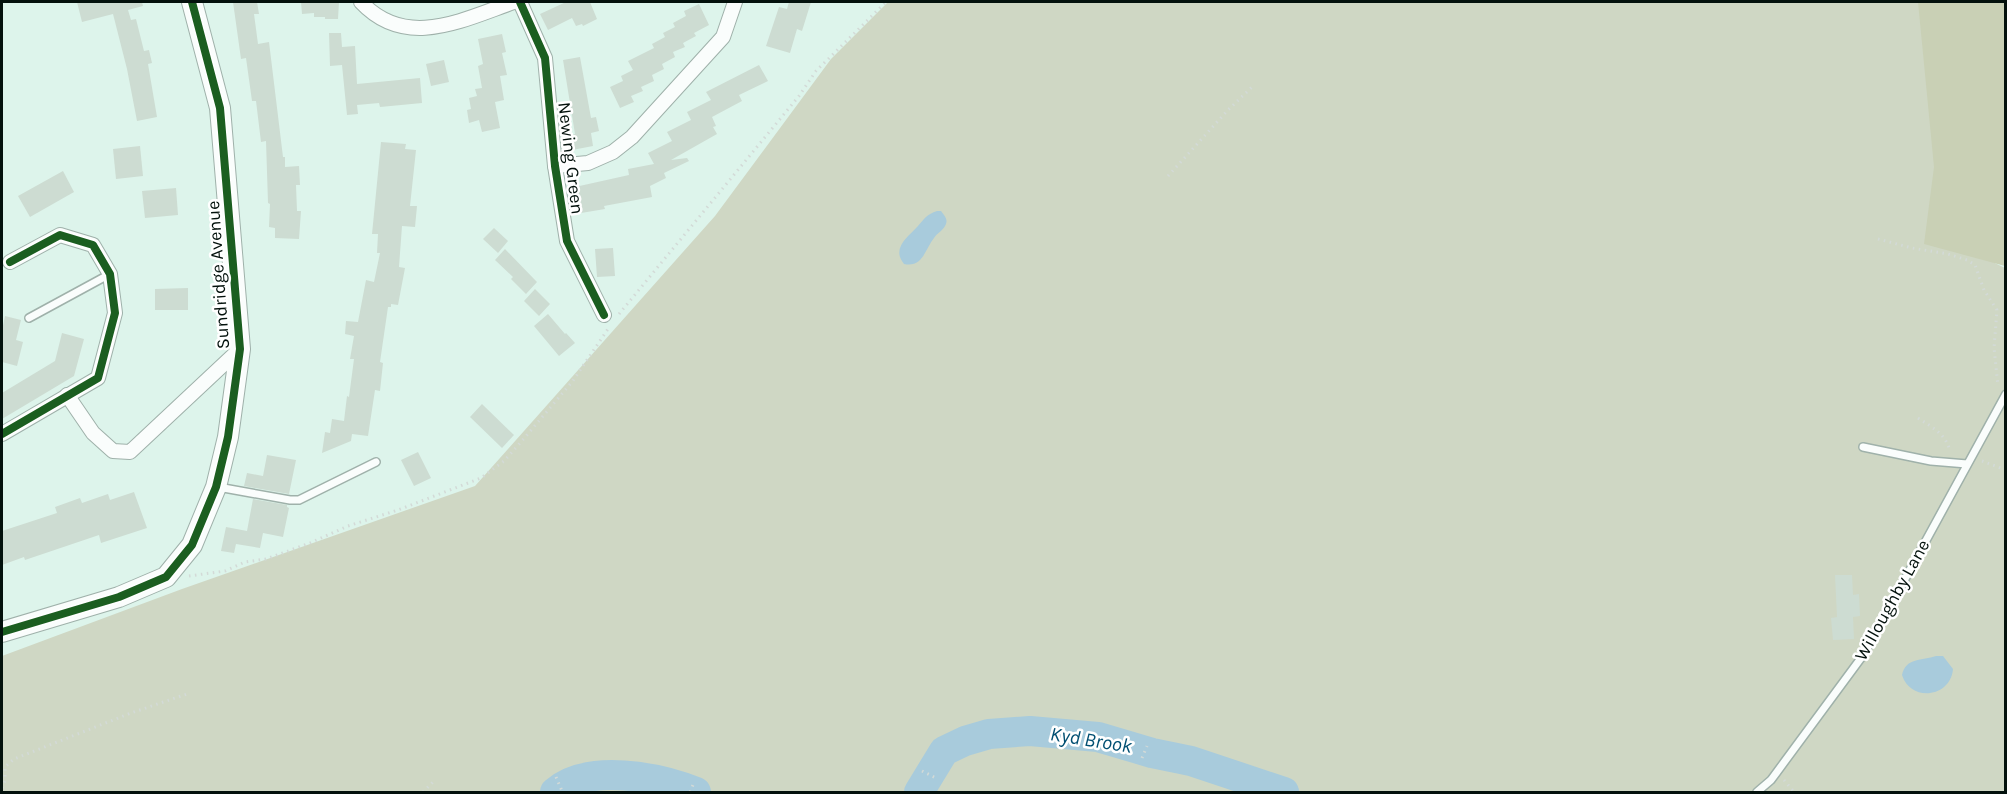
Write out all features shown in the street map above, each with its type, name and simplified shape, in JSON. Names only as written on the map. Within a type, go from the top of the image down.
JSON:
[{"type":"street","name":"Sundridge Avenue","points":[[2,632],[119,597],[166,577],[192,545],[216,487],[228,437],[240,349],[220,108],[192,2]]},
{"type":"street","points":[[361,2],[372,13],[392,24],[421,29],[461,20],[514,2]]},
{"type":"street","name":"Newing Green","points":[[520,2],[545,58],[555,166],[567,241],[604,315]]},
{"type":"street","points":[[555,166],[588,163],[613,152],[632,136],[723,37],[735,2]]},
{"type":"street","points":[[2,434],[98,378],[115,313],[110,274],[93,245],[60,235],[10,262]]},
{"type":"street","points":[[67,395],[93,433],[113,451],[130,452],[240,349]]},
{"type":"lane","points":[[29,318],[110,274]]},
{"type":"lane","name":"Willoughby Lane","points":[[1757,792],[1771,780],[1864,654],[2006,394]]},
{"type":"lane","points":[[1863,447],[1931,462],[1967,464]]},
{"type":"lane","points":[[216,487],[299,500],[376,462]]},
{"type":"path","points":[[166,577],[225,571],[245,562],[266,559],[348,526],[398,510],[481,478],[504,461],[572,382],[613,322],[799,96],[816,71],[886,2]]},
{"type":"path","points":[[1168,176],[1252,87]]},
{"type":"path","points":[[1878,239],[1948,254],[1975,265],[1984,290],[1997,310],[1994,348],[2000,403]]},
{"type":"path","points":[[1918,418],[1938,430],[1945,439],[1956,463]]},
{"type":"path","points":[[1971,457],[2006,470]]},
{"type":"path","points":[[2,788],[4,767],[14,759],[131,713],[190,693]]},
{"type":"path","points":[[1142,758],[1147,746]]},
{"type":"path","points":[[922,771],[936,778]]},
{"type":"path","points":[[556,777],[562,791]]},
{"type":"path","points":[[423,792],[435,780]]},
{"type":"path","points":[[690,792],[693,785]]},
{"type":"green space","points":[[888,2],[1940,2],[1946,239],[2005,268],[2005,792],[2,792],[2,656],[182,589],[475,486],[715,216],[831,59]]},
{"type":"green space","points":[[1918,2],[2005,2],[2005,266],[1924,244],[1934,167]]},
{"type":"water","points":[[941,211],[945,217],[945,226],[935,236],[923,257],[915,263],[904,264],[899,253],[902,243],[926,217]]},
{"type":"water","points":[[1943,656],[1953,669],[1951,678],[1938,691],[1922,693],[1913,690],[1902,675],[1904,669],[1911,662]]},
{"type":"building","points":[[77,2],[142,2],[143,6],[128,10],[131,20],[136,19],[144,51],[149,50],[152,63],[148,64],[157,117],[137,121],[113,14],[82,22]]},
{"type":"building","points":[[233,2],[257,2],[259,14],[254,14],[258,44],[269,42],[285,167],[299,166],[300,185],[296,185],[297,211],[301,211],[299,239],[275,238],[275,228],[269,227],[270,204],[268,203],[266,141],[261,142],[256,101],[252,101],[246,58],[241,59]]},
{"type":"building","points":[[301,2],[339,2],[338,19],[314,17],[314,13],[302,14]]},
{"type":"building","points":[[566,2],[590,2],[597,19],[583,26],[582,24],[576,26],[572,18],[548,30],[540,14]]},
{"type":"building","points":[[789,2],[811,2],[802,31],[797,29],[790,53],[766,46],[779,7],[787,9]]},
{"type":"building","points":[[699,4],[709,25],[694,33],[696,36],[683,43],[685,47],[673,52],[675,57],[662,64],[664,69],[652,75],[654,81],[641,87],[643,91],[631,96],[634,102],[620,108],[610,87],[623,81],[621,76],[633,70],[628,61],[654,48],[652,44],[665,37],[663,33],[675,27],[673,23],[686,16],[684,11]]},
{"type":"building","points":[[329,33],[341,33],[342,47],[355,46],[357,84],[420,78],[422,103],[380,107],[379,103],[357,105],[358,114],[347,115],[342,65],[330,66]]},
{"type":"building","points":[[502,34],[506,52],[502,53],[507,75],[500,76],[504,100],[495,102],[500,128],[482,132],[479,120],[469,123],[467,110],[471,109],[469,98],[477,96],[475,89],[482,88],[478,66],[483,64],[478,39]]},
{"type":"building","points":[[580,57],[591,118],[596,117],[599,131],[591,133],[593,146],[567,151],[565,136],[575,134],[563,60]]},
{"type":"building","points":[[444,60],[449,82],[431,86],[426,64]]},
{"type":"building","points":[[759,65],[768,81],[739,95],[742,101],[712,117],[716,126],[713,127],[717,134],[671,160],[687,158],[689,161],[664,173],[666,178],[650,186],[652,197],[581,213],[575,187],[629,175],[628,169],[654,164],[648,153],[672,141],[667,132],[691,120],[687,112],[711,100],[706,92]]},
{"type":"building","points":[[381,142],[406,144],[405,149],[416,150],[410,206],[417,206],[415,227],[402,226],[399,267],[405,268],[398,305],[391,304],[391,307],[388,307],[380,362],[383,363],[380,391],[375,390],[368,436],[352,434],[351,441],[322,453],[325,432],[330,433],[332,419],[344,421],[347,396],[349,397],[354,359],[350,359],[354,336],[345,334],[346,321],[358,322],[366,280],[374,282],[380,253],[377,253],[378,234],[372,234]]},
{"type":"building","points":[[140,146],[143,176],[116,179],[113,149]]},
{"type":"building","points":[[63,171],[74,192],[30,217],[18,196]]},
{"type":"building","points":[[176,188],[178,215],[145,218],[142,191]]},
{"type":"building","points":[[494,228],[508,241],[498,253],[483,239]]},
{"type":"building","points":[[613,248],[615,276],[597,277],[595,249]]},
{"type":"building","points":[[505,249],[537,282],[526,294],[511,279],[513,277],[495,260]]},
{"type":"building","points":[[188,288],[188,310],[155,310],[155,289]]},
{"type":"building","points":[[535,289],[550,304],[539,316],[524,301]]},
{"type":"building","points":[[548,314],[575,343],[559,356],[534,326]]},
{"type":"building","points":[[5,316],[21,320],[16,340],[23,342],[17,366],[2,362],[2,330]]},
{"type":"building","points":[[62,333],[84,339],[74,376],[2,419],[2,393],[55,361]]},
{"type":"building","points":[[482,404],[514,435],[502,448],[470,417]]},
{"type":"building","points":[[418,452],[431,478],[414,486],[401,460]]},
{"type":"building","points":[[267,455],[296,460],[289,494],[244,486],[247,473],[263,476]]},
{"type":"building","points":[[134,492],[147,528],[101,543],[99,535],[25,560],[24,557],[2,565],[2,531],[57,513],[55,507],[80,498],[82,503],[108,494],[110,500]]},
{"type":"building","points":[[253,499],[287,505],[289,508],[283,537],[263,533],[260,548],[236,544],[234,553],[221,551],[226,527],[247,531]]},
{"type":"building","points":[[1835,575],[1852,575],[1853,595],[1859,594],[1860,616],[1853,617],[1854,639],[1833,640],[1831,618],[1837,617]]},
{"type":"waterway","name":"Kyd Brook","points":[[919,792],[944,751],[965,741],[989,734],[1030,731],[1098,737],[1152,753],[1191,761],[1284,792]]},
{"type":"waterway","name":"Kyd Brook","points":[[555,792],[569,783],[604,775],[644,778],[696,792]]},
{"type":"cycle path","points":[[2,632],[119,597],[166,577],[192,545],[216,487],[228,437],[240,349],[220,108],[192,2]]},
{"type":"cycle path","points":[[520,2],[545,58],[555,166],[567,241],[604,315]]},
{"type":"cycle path","points":[[2,434],[98,378],[115,313],[110,274],[93,245],[60,235],[10,262]]}]
